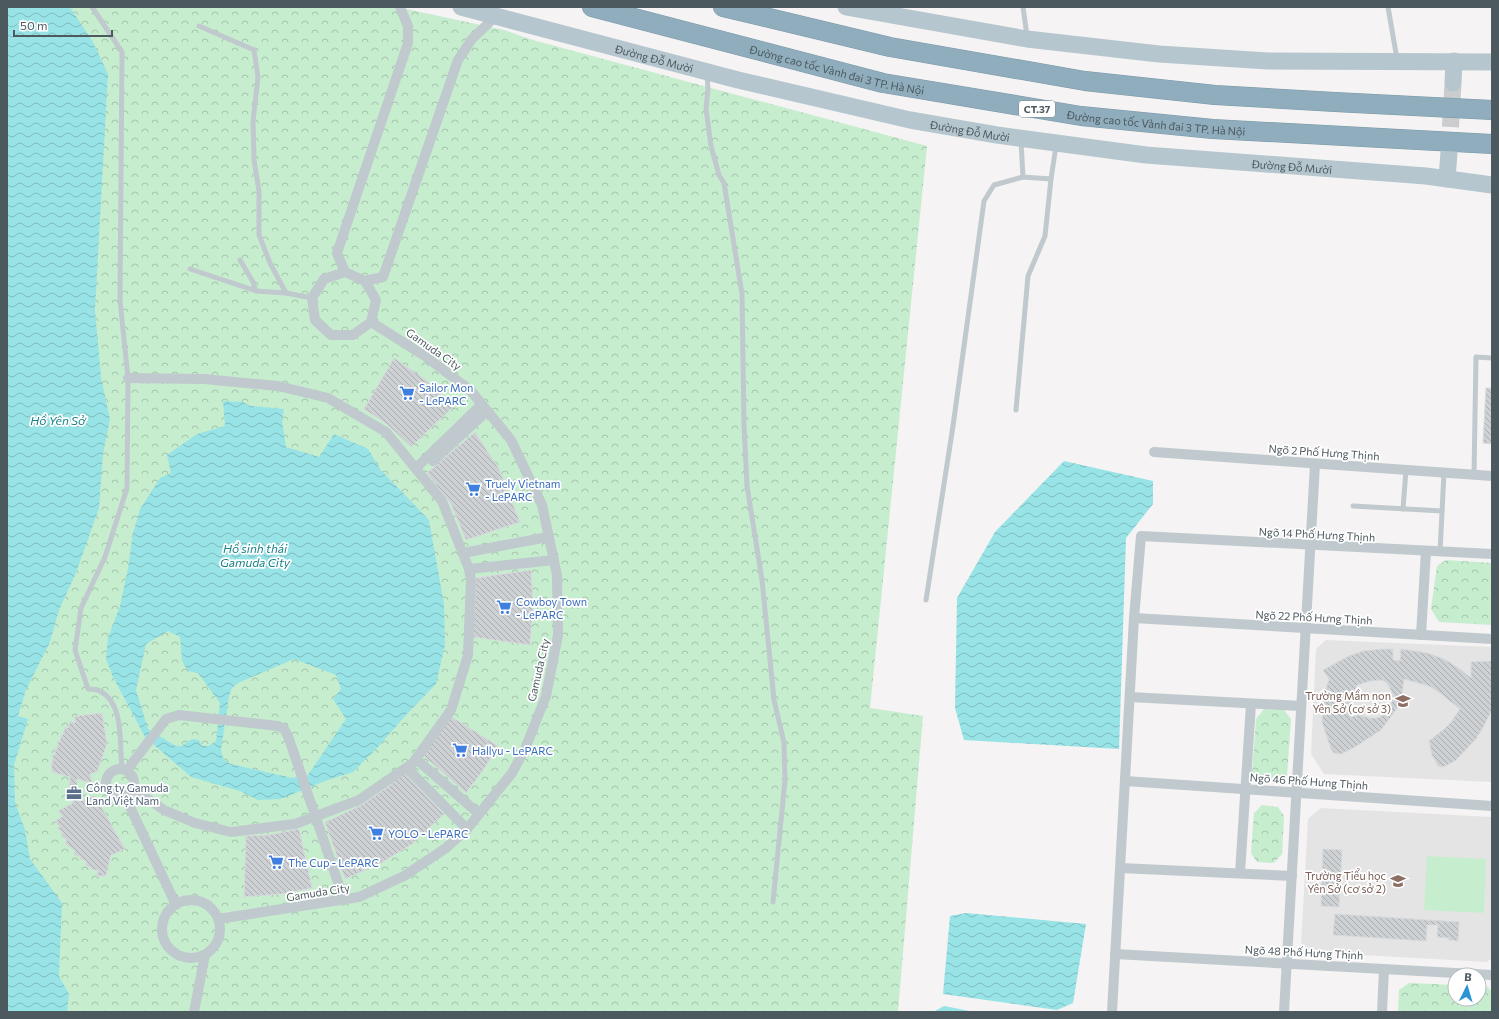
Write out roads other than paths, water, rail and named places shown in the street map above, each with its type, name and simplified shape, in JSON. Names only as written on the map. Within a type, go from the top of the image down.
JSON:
[{"type":"highway","name":"Đường cao tốc Vành đai 3 TP. Hà Nội","points":[[592,7],[883,83],[1081,116],[1213,129],[1492,144]]},
{"type":"highway","points":[[722,7],[890,47],[1085,82],[1215,95],[1492,110]]},
{"type":"main road","name":"Đường Đỗ Mười","points":[[461,7],[707,72],[910,120],[1020,138],[1146,155],[1447,179],[1492,185]]},
{"type":"main road","points":[[846,7],[1027,39],[1159,54],[1268,61],[1492,62]]},
{"type":"main road","points":[[1453,83],[1454,61]]},
{"type":"main road","points":[[1447,179],[1449,152]]},
{"type":"street","points":[[345,272],[337,253],[408,42],[408,26],[400,7]]},
{"type":"street","points":[[365,281],[383,277],[458,60],[472,39],[496,16]]},
{"type":"street","points":[[345,272],[365,281],[376,300],[371,322],[353,336],[331,335],[315,320],[312,298],[324,279],[345,272]]},
{"type":"street","name":"Gamuda City","points":[[218,919],[359,897],[404,876],[446,848],[467,829],[512,773],[525,749],[546,696],[558,635],[556,575],[542,505],[511,440],[471,391],[425,356],[371,322]]},
{"type":"street","points":[[128,378],[204,379],[278,386],[328,398],[386,432],[442,500],[469,569],[471,580],[468,655],[451,710],[416,759],[407,768],[358,800],[296,824],[231,832],[195,823],[164,810],[134,789]]},
{"type":"street","points":[[417,471],[484,407]]},
{"type":"street","name":"Ngõ 2 Phố Hưng Thịnh","points":[[1154,452],[1492,476]]},
{"type":"street","points":[[1284,1012],[1315,464]]},
{"type":"street","name":"Ngõ 14 Phố Hưng Thịnh","points":[[1134,618],[1141,536],[1492,554]]},
{"type":"street","points":[[463,553],[548,537]]},
{"type":"street","points":[[1421,635],[1426,551]]},
{"type":"street","points":[[469,569],[554,560]]},
{"type":"street","points":[[1112,1012],[1134,618]]},
{"type":"street","name":"Ngõ 22 Phố Hưng Thịnh","points":[[1134,618],[1492,638]]},
{"type":"street","points":[[1130,698],[1301,706]]},
{"type":"street","points":[[1240,873],[1251,704]]},
{"type":"street","points":[[124,769],[147,744],[166,719],[172,716],[179,715],[278,726],[284,729],[301,772],[344,900]]},
{"type":"street","points":[[416,759],[479,814]]},
{"type":"street","points":[[407,768],[467,829]]},
{"type":"street","points":[[124,769],[130,772],[135,780],[134,789],[129,795],[125,796],[120,797],[112,794],[106,787],[107,777],[113,770],[124,769]]},
{"type":"street","name":"Ngõ 46 Phố Hưng Thịnh","points":[[1125,781],[1492,806]]},
{"type":"street","points":[[125,796],[176,905]]},
{"type":"street","points":[[1120,868],[1292,876]]},
{"type":"street","points":[[197,901],[210,907],[218,919],[220,933],[215,946],[205,955],[198,958],[183,957],[176,954],[166,944],[163,937],[163,922],[166,916],[176,905],[182,902],[197,901]]},
{"type":"street","name":"Ngõ 48 Phố Hưng Thịnh","points":[[1115,954],[1492,975]]},
{"type":"street","points":[[194,1012],[205,955]]},
{"type":"street","points":[[1382,1012],[1384,969]]},
{"type":"lane","points":[[92,7],[122,52],[120,300],[128,378],[126,488],[105,557],[81,608],[75,650],[88,689],[100,690],[113,701],[119,723],[124,769]]},
{"type":"lane","points":[[1023,7],[1027,39]]},
{"type":"lane","points":[[1388,7],[1398,62]]},
{"type":"lane","points":[[199,26],[254,50],[258,77],[253,121],[254,160],[259,191],[259,235],[270,263],[286,293]]},
{"type":"lane","points":[[707,72],[708,89],[706,109],[710,146],[719,174],[724,184],[742,294],[744,424],[747,486],[762,580],[774,700],[784,743],[785,780],[773,902]]},
{"type":"lane","points":[[1020,138],[1023,178]]},
{"type":"lane","points":[[1016,410],[1028,276],[1045,236],[1051,179],[1057,143]]},
{"type":"lane","points":[[926,600],[952,433],[984,201],[994,185],[1023,178],[1051,179]]},
{"type":"lane","points":[[240,260],[253,282],[256,291]]},
{"type":"lane","points":[[190,269],[256,291],[286,293],[312,298]]},
{"type":"lane","points":[[1474,475],[1476,357],[1492,358]]},
{"type":"lane","points":[[1403,509],[1406,470]]},
{"type":"lane","points":[[1440,552],[1444,473]]},
{"type":"lane","points":[[1354,506],[1442,511]]},
{"type":"water","name":"Hồ Yên Sở","points":[[7,7],[70,7],[93,42],[108,74],[95,310],[101,377],[110,419],[103,454],[99,508],[76,573],[59,610],[50,642],[26,690],[18,716],[28,719],[14,765],[15,802],[25,830],[30,859],[62,903],[59,976],[69,994],[67,1012],[7,1012]]},
{"type":"water","name":"Hồ sinh thái Gamuda City","points":[[223,401],[243,402],[250,406],[284,409],[282,421],[286,447],[319,457],[334,434],[368,449],[380,469],[429,520],[444,604],[445,645],[436,684],[353,772],[325,781],[281,799],[258,800],[240,791],[191,777],[145,737],[113,677],[106,659],[108,638],[120,606],[128,568],[133,533],[140,509],[160,478],[171,473],[167,455],[197,434],[225,426]],"holes":[[[168,631],[180,637],[182,661],[188,671],[198,673],[220,703],[216,741],[209,746],[202,746],[199,740],[192,739],[181,746],[176,746],[148,729],[136,690],[146,644]],[[294,659],[336,675],[341,689],[333,699],[346,719],[308,775],[292,778],[229,763],[223,757],[221,750],[229,696],[232,688],[238,683]]]},
{"type":"water","points":[[1064,461],[1153,481],[1153,504],[1126,538],[1119,749],[964,740],[955,708],[957,598],[995,532]]},
{"type":"water","points":[[966,913],[1086,924],[1073,1003],[1057,1010],[943,994],[950,916]]},
{"type":"water","points":[[944,1006],[975,1012],[933,1012]]},
{"type":"tunnel","points":[[1449,152],[1453,83]]},
{"type":"place","name":"Sailor Mon - LePARC","points":[[407,393]]},
{"type":"place","name":"Truely Vietnam - LePARC","points":[[473,489]]},
{"type":"place","name":"Cowboy Town - LePARC","points":[[504,607]]},
{"type":"place","name":"Trường Mầm non Yên Sở (cơ sở 3)","points":[[1403,701]]},
{"type":"place","name":"Hallyu - LePARC","points":[[460,750]]},
{"type":"place","name":"Công ty Gamuda Land Việt Nam","points":[[74,793]]},
{"type":"place","name":"YOLO - LePARC","points":[[376,833]]},
{"type":"place","name":"The Cup - LePARC","points":[[276,862]]},
{"type":"place","name":"Trường Tiểu học Yên Sở (cơ sở 2)","points":[[1398,881]]}]
